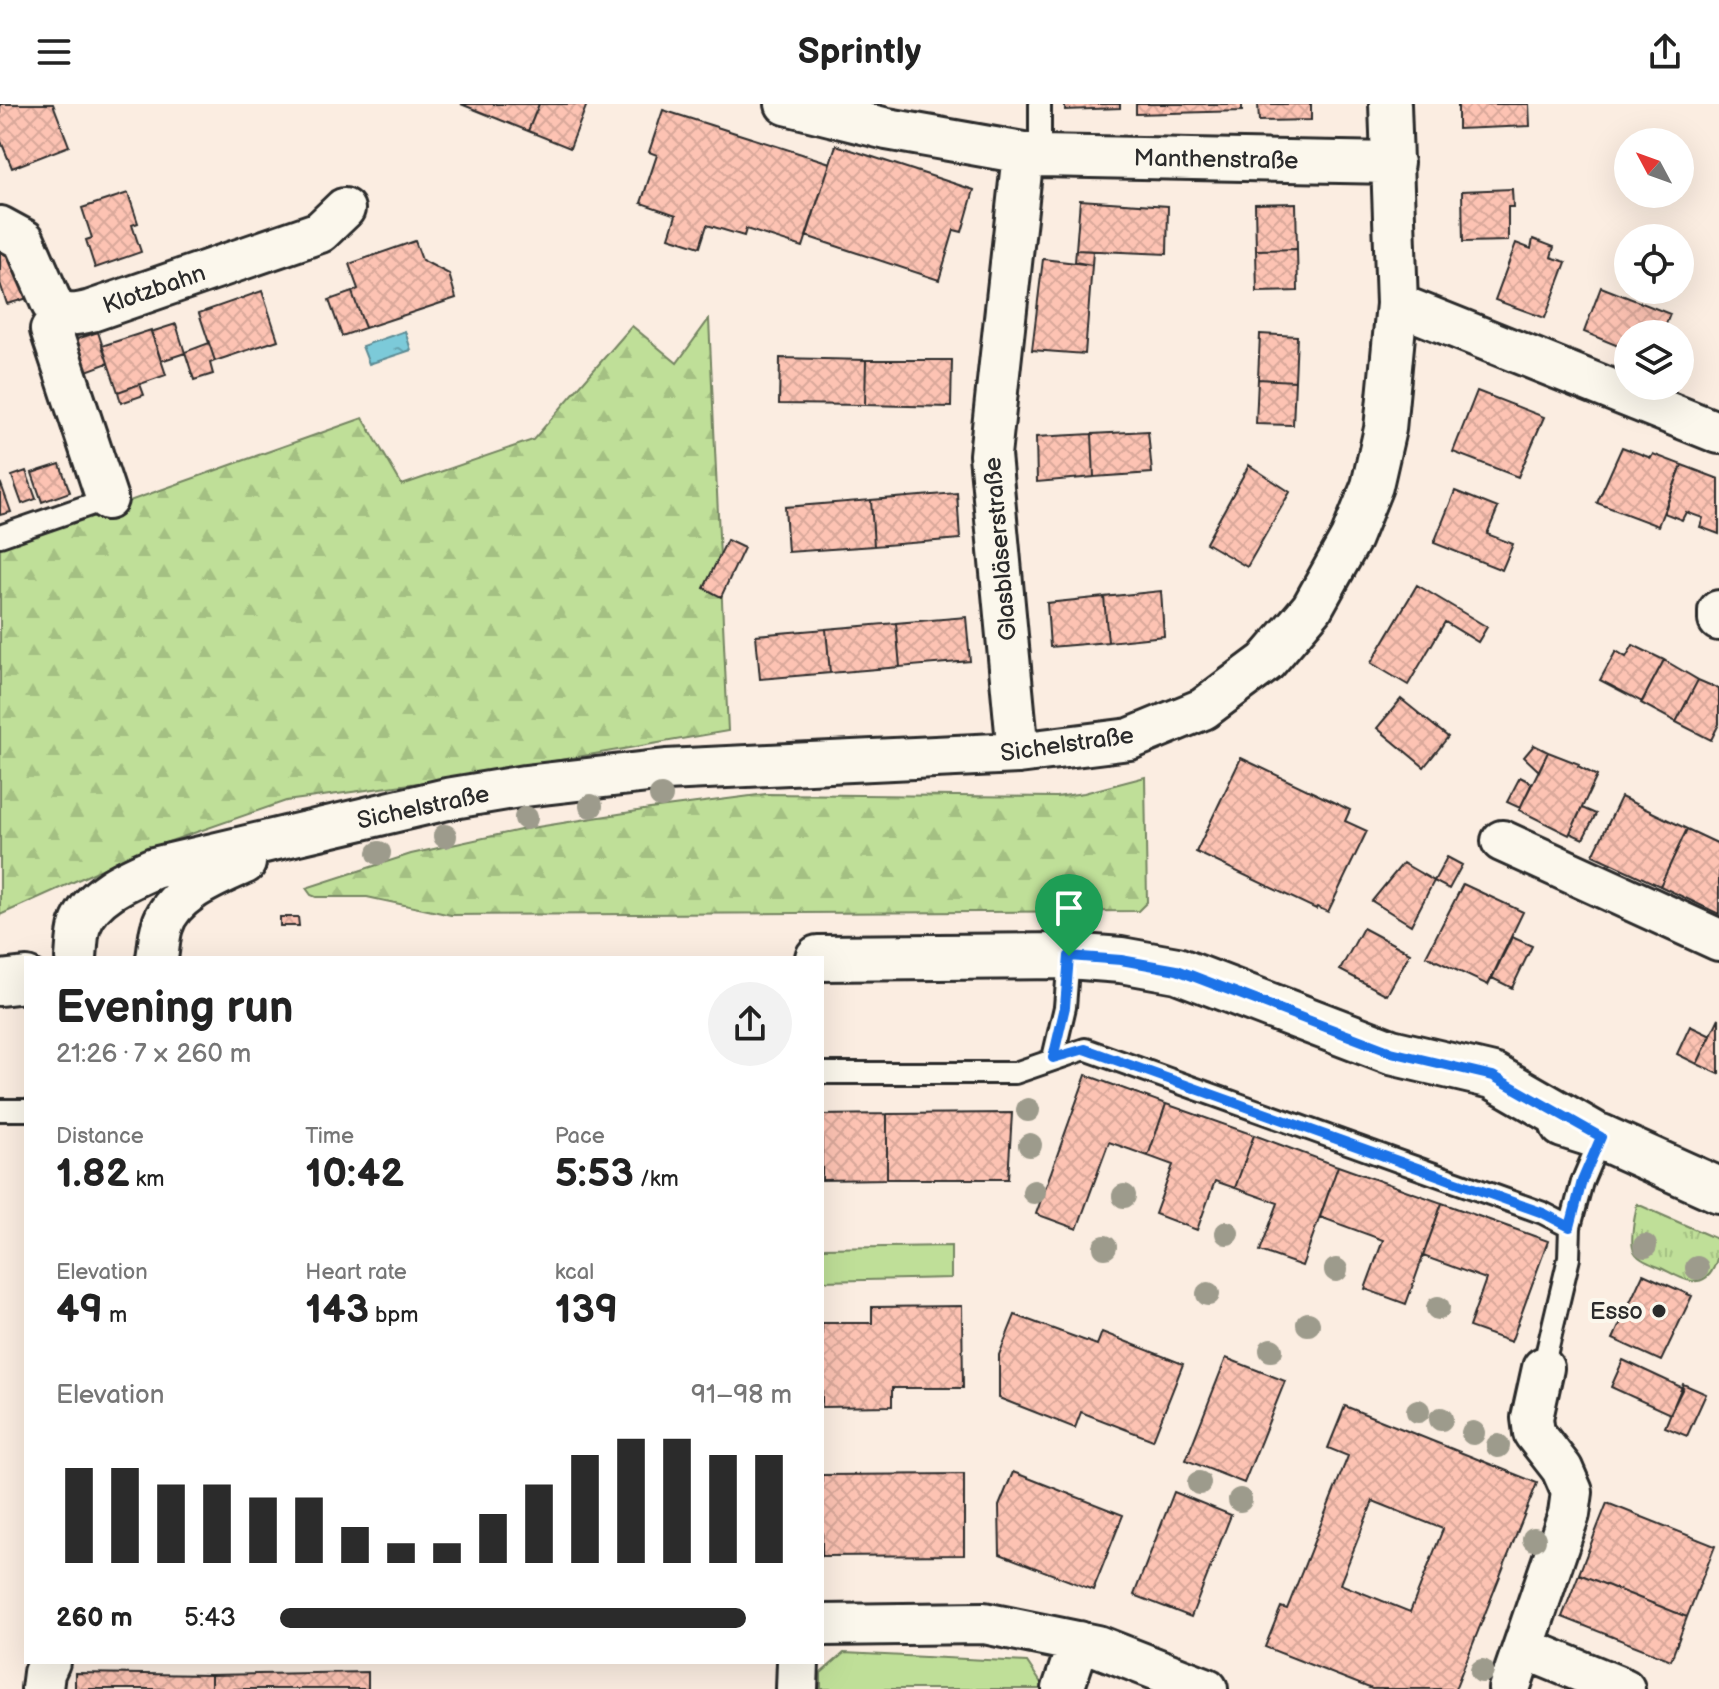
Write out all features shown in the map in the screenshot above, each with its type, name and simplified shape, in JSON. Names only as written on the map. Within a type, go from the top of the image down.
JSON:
[{"type":"main road","points":[[824,958],[1069,956],[1121,960],[1177,970],[1391,1052],[1493,1076],[1597,1135],[1719,1190]]},
{"type":"main road","points":[[0,983],[24,980]]},
{"type":"street","name":"Manthenstraße","points":[[786,104],[887,129],[1032,155],[1393,163]]},
{"type":"street","name":"Sichelstraße","points":[[76,956],[80,925],[100,898],[122,881],[154,868],[447,799],[525,786],[666,770],[1018,753],[1130,739],[1203,709],[1266,662],[1312,608],[1351,538],[1372,486],[1385,429],[1397,304],[1390,104]]},
{"type":"street","name":"Glasbläserstraße","points":[[1018,753],[990,455],[1032,155]]},
{"type":"street","name":"Klotzbahn","points":[[62,314],[91,311],[320,232],[344,209]]},
{"type":"street","points":[[0,227],[24,240],[52,304],[62,314],[51,330],[107,499]]},
{"type":"street","points":[[1397,304],[1719,433]]},
{"type":"street","points":[[1719,611],[1719,620]]},
{"type":"street","name":"Sichelstraße","points":[[157,956],[162,923],[183,896],[211,879],[310,833]]},
{"type":"street","points":[[1502,841],[1719,940]]},
{"type":"street","points":[[1509,1689],[1569,1514],[1572,1492],[1562,1469],[1534,1433],[1532,1418],[1543,1368]]},
{"type":"street","points":[[824,1625],[984,1623],[1097,1646],[1207,1689]]},
{"type":"street","points":[[1063,1689],[1079,1642]]},
{"type":"street","points":[[1524,1648],[1624,1689]]},
{"type":"street","points":[[42,1689],[48,1664]]},
{"type":"street","points":[[797,1689],[798,1664]]},
{"type":"lane","points":[[1032,155],[1040,104]]},
{"type":"lane","points":[[0,536],[107,499]]},
{"type":"lane","points":[[1053,1058],[1065,1007],[1069,956]]},
{"type":"lane","points":[[824,1073],[1015,1073],[1085,1049],[1543,1213],[1570,1227]]},
{"type":"lane","points":[[0,1110],[24,1110]]},
{"type":"lane","points":[[1543,1368],[1569,1258],[1570,1227],[1597,1135]]},
{"type":"green space","points":[[709,319],[728,731],[462,777],[286,801],[142,851],[0,915],[0,547],[363,418],[402,485],[533,440],[632,326],[677,363]]},
{"type":"green space","points":[[1145,777],[1147,902],[1138,911],[451,915],[367,897],[316,897],[306,888],[411,854],[525,829],[650,809],[766,794],[1056,797]]},
{"type":"green space","points":[[1637,1204],[1719,1240],[1718,1254],[1710,1274],[1699,1281],[1688,1280],[1637,1256],[1632,1238]]},
{"type":"green space","points":[[951,1246],[951,1278],[824,1281],[824,1248]]},
{"type":"green space","points":[[844,1653],[1027,1662],[1045,1689],[821,1689],[821,1673]]},
{"type":"water","points":[[405,331],[411,350],[369,364],[362,346]]},
{"type":"building","points":[[0,104],[53,104],[69,146],[12,168],[0,139]]},
{"type":"building","points":[[461,104],[539,104],[528,131]]},
{"type":"building","points":[[539,104],[587,104],[570,148],[528,131]]},
{"type":"building","points":[[1065,104],[1120,104],[1120,108],[1065,110]]},
{"type":"building","points":[[1136,104],[1242,104],[1242,111],[1136,114]]},
{"type":"building","points":[[1258,104],[1311,104],[1311,120],[1259,121]]},
{"type":"building","points":[[1458,104],[1529,104],[1530,126],[1458,129]]},
{"type":"building","points":[[663,110],[830,163],[803,247],[746,229],[744,236],[707,225],[700,247],[669,237],[676,215],[641,203],[657,155],[649,152]]},
{"type":"building","points":[[836,145],[974,190],[962,232],[954,230],[939,280],[806,236]]},
{"type":"building","points":[[1512,189],[1513,207],[1508,207],[1508,241],[1463,242],[1462,191]]},
{"type":"building","points":[[128,193],[138,223],[132,225],[141,252],[95,268],[86,240],[92,238],[82,208]]},
{"type":"building","points":[[1080,200],[1168,206],[1167,254],[1076,250]]},
{"type":"building","points":[[1296,203],[1297,249],[1256,250],[1255,204]]},
{"type":"building","points":[[1533,239],[1554,247],[1551,257],[1566,262],[1545,318],[1495,300],[1516,243],[1531,249]]},
{"type":"building","points":[[415,241],[422,260],[449,274],[456,298],[365,328],[352,292],[358,289],[349,264]]},
{"type":"building","points":[[1297,249],[1298,291],[1257,292],[1256,250]]},
{"type":"building","points":[[9,250],[28,298],[7,304],[0,283],[0,253]]},
{"type":"building","points":[[1076,250],[1093,251],[1092,265],[1075,262]]},
{"type":"building","points":[[1043,259],[1092,265],[1085,354],[1032,350]]},
{"type":"building","points":[[1601,287],[1614,292],[1614,304],[1644,304],[1670,314],[1668,320],[1614,320],[1614,344],[1584,332]]},
{"type":"building","points":[[262,291],[278,340],[215,361],[199,313]]},
{"type":"building","points":[[352,292],[365,328],[342,336],[329,300]]},
{"type":"building","points":[[176,324],[185,353],[161,361],[151,332]]},
{"type":"building","points":[[151,330],[166,375],[118,392],[102,346]]},
{"type":"building","points":[[98,332],[108,363],[76,375],[65,343]]},
{"type":"building","points":[[1260,334],[1297,336],[1295,381],[1258,379]]},
{"type":"building","points":[[209,343],[215,361],[210,363],[213,374],[194,380],[185,352]]},
{"type":"building","points":[[780,358],[866,360],[865,405],[779,404]]},
{"type":"building","points":[[866,360],[952,360],[951,407],[865,405]]},
{"type":"building","points":[[1258,379],[1295,381],[1293,425],[1256,424]]},
{"type":"building","points":[[140,384],[144,395],[121,403],[118,392]]},
{"type":"building","points":[[1477,391],[1544,417],[1518,477],[1453,452]]},
{"type":"building","points":[[1148,431],[1152,473],[1094,477],[1092,434]]},
{"type":"building","points":[[1092,434],[1094,477],[1037,482],[1036,437]]},
{"type":"building","points":[[1622,447],[1682,465],[1658,526],[1597,503]]},
{"type":"building","points":[[60,464],[70,492],[42,502],[32,473]]},
{"type":"building","points":[[1249,465],[1290,492],[1247,567],[1206,543]]},
{"type":"building","points":[[1682,465],[1719,479],[1719,534],[1700,527],[1703,518],[1686,512],[1682,520],[1664,513]]},
{"type":"building","points":[[26,471],[36,499],[22,504],[12,476]]},
{"type":"building","points":[[0,485],[11,512],[0,515]]},
{"type":"building","points":[[1455,491],[1498,508],[1487,534],[1513,544],[1502,570],[1434,543]]},
{"type":"building","points":[[957,493],[960,539],[874,546],[871,500]]},
{"type":"building","points":[[871,500],[874,546],[788,552],[785,507]]},
{"type":"building","points":[[727,540],[744,548],[721,597],[704,588]]},
{"type":"building","points":[[1417,585],[1487,627],[1478,642],[1445,622],[1408,685],[1371,663]]},
{"type":"building","points":[[1161,591],[1164,636],[1108,642],[1104,597]]},
{"type":"building","points":[[1104,597],[1108,642],[1050,647],[1047,603]]},
{"type":"building","points":[[966,617],[970,661],[900,667],[896,623]]},
{"type":"building","points":[[896,623],[900,667],[830,673],[826,629]]},
{"type":"building","points":[[826,629],[830,673],[760,679],[756,635]]},
{"type":"building","points":[[1633,645],[1664,660],[1642,702],[1600,680],[1616,651],[1626,657]]},
{"type":"building","points":[[1664,660],[1698,680],[1676,722],[1641,703]]},
{"type":"building","points":[[1698,680],[1719,689],[1719,724],[1711,740],[1676,722]]},
{"type":"building","points":[[1401,699],[1448,737],[1424,767],[1377,728]]},
{"type":"building","points":[[1534,745],[1548,752],[1539,771],[1524,757]]},
{"type":"building","points":[[1548,752],[1579,764],[1597,776],[1569,835],[1519,810]]},
{"type":"building","points":[[1241,758],[1350,810],[1345,821],[1367,831],[1328,912],[1196,852]]},
{"type":"building","points":[[1520,777],[1532,783],[1520,808],[1507,802]]},
{"type":"building","points":[[1621,797],[1687,829],[1660,886],[1593,855]]},
{"type":"building","points":[[1582,808],[1596,814],[1583,839],[1570,833]]},
{"type":"building","points":[[1687,829],[1719,844],[1719,914],[1660,886]]},
{"type":"building","points":[[1447,857],[1462,865],[1449,889],[1434,881]]},
{"type":"building","points":[[1403,863],[1434,881],[1411,925],[1372,901]]},
{"type":"building","points":[[1463,884],[1523,912],[1488,985],[1426,956]]},
{"type":"building","points":[[280,917],[298,917],[299,926],[280,926]]},
{"type":"building","points":[[1363,928],[1410,953],[1387,995],[1340,970]]},
{"type":"building","points":[[1512,937],[1532,946],[1512,988],[1492,978]]},
{"type":"building","points":[[1719,1018],[1719,1074],[1697,1064]]},
{"type":"building","points":[[1690,1026],[1711,1036],[1697,1064],[1677,1054]]},
{"type":"building","points":[[1086,1075],[1166,1104],[1148,1156],[1109,1142],[1077,1229],[1036,1214]]},
{"type":"building","points":[[1166,1104],[1254,1135],[1235,1188],[1215,1181],[1197,1230],[1155,1214],[1173,1165],[1148,1156]]},
{"type":"building","points":[[1012,1113],[1008,1179],[887,1179],[887,1114]]},
{"type":"building","points":[[887,1114],[887,1179],[824,1180],[824,1115]]},
{"type":"building","points":[[1254,1135],[1338,1166],[1302,1266],[1260,1251],[1278,1203],[1235,1188]]},
{"type":"building","points":[[1338,1166],[1442,1203],[1406,1304],[1365,1289],[1383,1240],[1320,1217]]},
{"type":"building","points":[[1442,1203],[1548,1241],[1511,1342],[1469,1327],[1486,1279],[1423,1256]]},
{"type":"building","points":[[1643,1274],[1692,1296],[1661,1361],[1613,1339]]},
{"type":"building","points":[[962,1306],[963,1388],[892,1388],[892,1406],[824,1407],[824,1323],[872,1323],[872,1307]]},
{"type":"building","points":[[1015,1315],[1097,1345],[1102,1332],[1183,1364],[1153,1440],[1081,1412],[1075,1428],[999,1398],[999,1355]]},
{"type":"building","points":[[1226,1358],[1285,1381],[1244,1483],[1186,1460]]},
{"type":"building","points":[[1623,1360],[1683,1388],[1670,1414],[1611,1387]]},
{"type":"building","points":[[1683,1384],[1706,1394],[1687,1436],[1665,1427]]},
{"type":"building","points":[[1345,1406],[1537,1483],[1455,1689],[1372,1689],[1265,1647],[1281,1607],[1287,1609],[1348,1456],[1328,1448]],"holes":[[[1373,1501],[1443,1529],[1410,1612],[1340,1584]]]},
{"type":"building","points":[[1013,1472],[1123,1515],[1093,1590],[1000,1554],[999,1506]]},
{"type":"building","points":[[964,1474],[964,1555],[824,1556],[824,1475]]},
{"type":"building","points":[[1174,1492],[1231,1515],[1191,1617],[1134,1595]]},
{"type":"building","points":[[1607,1503],[1715,1546],[1687,1617],[1579,1574]]},
{"type":"building","points":[[1579,1574],[1687,1617],[1671,1660],[1562,1617]]},
{"type":"building","points":[[368,1672],[368,1689],[211,1689],[211,1675]]},
{"type":"building","points":[[75,1673],[211,1675],[211,1689],[75,1689]]},
{"type":"place","name":"Esso","points":[[1659,1311]]},
{"type":"route","points":[[1069,956],[1121,960],[1177,970],[1391,1052],[1493,1076],[1601,1137],[1582,1181],[1570,1227],[1543,1213],[1085,1049],[1053,1058],[1065,1007],[1069,956]]}]
